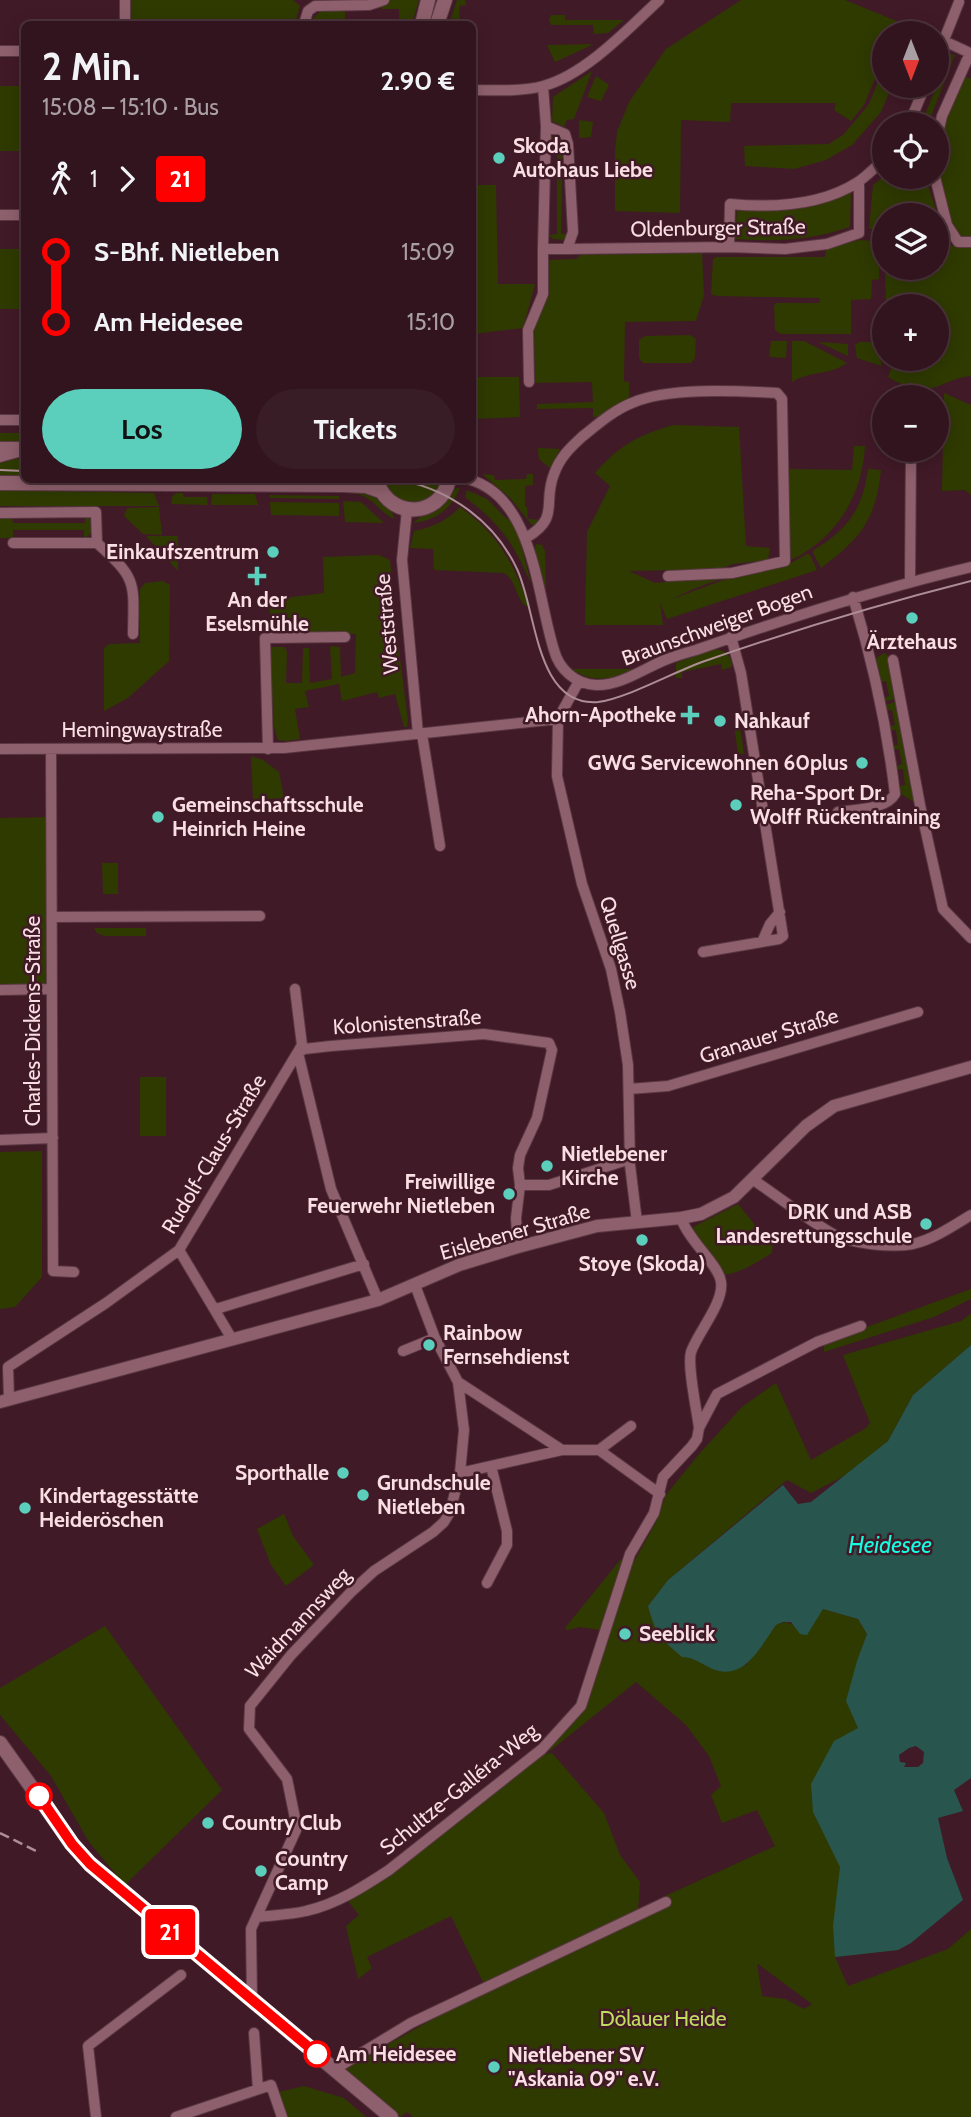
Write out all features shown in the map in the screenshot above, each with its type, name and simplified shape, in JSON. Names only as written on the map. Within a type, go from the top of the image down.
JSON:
[{"type":"main road","points":[[423,21],[428,0]]},
{"type":"main road","points":[[438,21],[444,0]]},
{"type":"main road","points":[[0,449],[21,450]]},
{"type":"main road","points":[[0,483],[378,485],[389,502],[407,510],[421,510],[434,504],[444,494],[448,483]]},
{"type":"main road","points":[[0,1743],[72,1844],[90,1864],[391,2117]]},
{"type":"street","points":[[125,0],[125,21]]},
{"type":"street","points":[[305,21],[308,10],[315,6],[374,5],[384,0]]},
{"type":"street","points":[[476,90],[543,86],[574,72],[621,35],[659,0]]},
{"type":"street","points":[[949,26],[957,1],[971,7]]},
{"type":"street","points":[[945,112],[970,52],[949,43]]},
{"type":"street","points":[[0,51],[21,51]]},
{"type":"street","points":[[528,382],[528,330],[543,295],[546,126],[543,86]]},
{"type":"street","points":[[546,126],[565,134],[568,144],[573,232],[567,249]]},
{"type":"street","points":[[729,247],[730,204],[783,205],[810,202],[838,193],[872,170]]},
{"type":"street","name":"Oldenburger Straße","points":[[543,249],[785,249],[827,244],[859,233],[859,181]]},
{"type":"street","points":[[939,189],[947,225],[958,242],[971,242]]},
{"type":"street","points":[[0,215],[21,215]]},
{"type":"street","points":[[526,538],[542,528],[548,517],[552,478],[558,461],[598,423],[632,403],[678,393],[777,393],[782,398],[785,561],[732,573],[668,576]]},
{"type":"street","points":[[0,420],[21,420]]},
{"type":"street","points":[[0,457],[21,451]]},
{"type":"street","points":[[910,580],[911,462]]},
{"type":"street","points":[[476,482],[502,500],[518,522],[526,538],[556,657],[564,669],[579,681],[558,719]]},
{"type":"street","name":"Weststraße","points":[[407,510],[402,560],[420,734],[440,846]]},
{"type":"street","points":[[0,513],[96,512],[97,543]]},
{"type":"street","points":[[13,543],[97,543],[119,563],[131,579],[134,590],[133,634]]},
{"type":"street","name":"Braunschweiger Bogen","points":[[579,681],[594,685],[612,683],[665,660],[853,597],[910,580],[971,567]]},
{"type":"street","points":[[838,812],[883,804],[891,801],[895,794],[877,684],[853,597]]},
{"type":"street","points":[[268,749],[265,638],[345,637]]},
{"type":"street","points":[[703,953],[783,936],[741,675],[732,637]]},
{"type":"street","points":[[893,660],[943,909],[971,938]]},
{"type":"street","name":"Hemingwaystraße","points":[[0,749],[268,749],[558,719]]},
{"type":"street","name":"Quellgasse","points":[[558,719],[557,776],[582,884],[611,969],[628,1065],[630,1162],[637,1222]]},
{"type":"street","name":"Charles-Dickens-Straße","points":[[51,749],[53,1271],[74,1272]]},
{"type":"street","points":[[762,942],[770,924],[780,912]]},
{"type":"street","points":[[52,917],[260,916]]},
{"type":"street","points":[[0,990],[52,989]]},
{"type":"street","points":[[295,989],[302,1045],[298,1053],[331,1189],[378,1300]]},
{"type":"street","name":"Granauer Straße","points":[[629,1089],[668,1086],[918,1012]]},
{"type":"street","name":"Kolonistenstraße","points":[[298,1053],[304,1049],[331,1046],[484,1034],[549,1043],[552,1050],[537,1118],[520,1155],[520,1185]]},
{"type":"street","name":"Rudolf-Claus-Straße","points":[[4,1400],[8,1367],[106,1303],[180,1250],[298,1053]]},
{"type":"street","name":"Eislebener Straße","points":[[4,1400],[378,1300],[459,1265],[517,1247],[597,1227],[701,1214],[734,1197],[806,1126],[834,1106],[971,1067]]},
{"type":"street","points":[[0,1140],[53,1138]]},
{"type":"street","points":[[517,1247],[516,1218],[520,1185],[550,1185],[630,1162]]},
{"type":"street","points":[[752,1179],[835,1234],[852,1241],[913,1244],[947,1231],[971,1215]]},
{"type":"street","points":[[681,1218],[685,1231],[719,1275],[722,1284],[719,1296],[690,1354],[699,1428]]},
{"type":"street","points":[[180,1250],[232,1339]]},
{"type":"street","points":[[216,1309],[364,1264]]},
{"type":"street","name":"Waidmannsweg","points":[[252,2000],[251,1929],[297,1828],[287,1779],[249,1729],[250,1706],[291,1655],[351,1592],[374,1571],[444,1522],[450,1512],[460,1473],[464,1430],[458,1382],[435,1338],[415,1284]]},
{"type":"street","points":[[696,1406],[817,1342],[860,1326]]},
{"type":"street","points":[[403,1351],[435,1338]]},
{"type":"street","points":[[458,1382],[562,1450]]},
{"type":"street","name":"Schultze-Galléra-Weg","points":[[257,1917],[305,1912],[337,1902],[364,1887],[542,1749],[562,1728],[581,1706],[630,1554],[647,1528],[660,1494],[663,1477],[697,1439],[699,1428],[717,1394]]},
{"type":"street","points":[[599,1450],[632,1426]]},
{"type":"street","points":[[460,1473],[562,1450],[599,1450],[660,1494]]},
{"type":"street","points":[[487,1583],[507,1545],[507,1531],[491,1466]]},
{"type":"street","points":[[335,2069],[411,2023],[666,1902]]},
{"type":"street","points":[[96,2117],[88,2046],[181,1975]]},
{"type":"street","points":[[254,2033],[258,2089]]},
{"type":"street","points":[[176,2117],[271,2085],[282,2117]]},
{"type":"green space","points":[[130,0],[293,0],[300,6],[296,21],[129,21]]},
{"type":"green space","points":[[388,0],[419,0],[413,21],[399,21],[399,9],[382,9],[381,5]]},
{"type":"green space","points":[[457,0],[465,0],[466,5],[459,6],[460,21],[450,21]]},
{"type":"green space","points":[[741,0],[845,0],[896,21],[872,21],[872,86],[864,105],[851,121],[834,110],[836,103],[731,103],[730,122],[681,120],[680,213],[615,211],[617,132],[629,102],[666,49]]},
{"type":"green space","points":[[345,9],[345,21],[310,21],[322,10]]},
{"type":"green space","points":[[551,15],[565,15],[565,20],[624,20],[608,33],[594,34],[593,25],[551,25]]},
{"type":"green space","points":[[594,44],[555,62],[547,45]]},
{"type":"green space","points":[[950,54],[955,55],[949,70]]},
{"type":"green space","points":[[592,71],[574,119],[567,120],[564,127],[552,121],[553,97]]},
{"type":"green space","points":[[962,75],[971,79],[971,242],[958,242],[949,215],[949,203],[945,203],[940,189],[949,189],[948,112]]},
{"type":"green space","points":[[596,76],[609,85],[601,101],[587,97]]},
{"type":"green space","points":[[0,86],[21,86],[21,151],[0,151]]},
{"type":"green space","points":[[872,96],[887,98],[881,112],[872,112],[872,122],[852,145],[826,160],[794,169],[745,166],[744,146],[829,144],[844,134],[869,104]]},
{"type":"green space","points":[[932,98],[938,98],[933,112],[926,112]]},
{"type":"green space","points":[[579,120],[593,122],[591,137],[579,138]]},
{"type":"green space","points":[[554,132],[563,135],[561,234],[567,234],[565,240],[553,239],[549,235],[557,234],[557,141],[551,140]]},
{"type":"green space","points":[[476,185],[496,185],[498,284],[535,284],[523,328],[476,334]]},
{"type":"green space","points":[[873,189],[929,189],[934,203],[872,203],[872,229],[869,229]]},
{"type":"green space","points":[[851,192],[850,227],[793,239],[735,239],[737,209],[806,208]]},
{"type":"green space","points":[[860,240],[872,241],[871,299],[851,300],[851,334],[781,334],[775,330],[776,303],[819,303],[820,298],[711,294],[713,259],[716,257],[825,257],[826,249]]},
{"type":"green space","points":[[949,245],[971,246],[971,376],[940,385],[903,385],[888,377],[890,371],[949,371],[949,294],[886,294],[885,280],[949,280]]},
{"type":"green space","points":[[0,249],[21,249],[21,352],[20,309],[0,309]]},
{"type":"green space","points":[[702,253],[704,295],[696,321],[625,322],[624,381],[629,382],[629,401],[598,417],[593,417],[593,408],[537,409],[537,404],[593,402],[592,382],[535,383],[534,325],[549,296],[547,260],[576,259],[581,255]]},
{"type":"green space","points":[[690,335],[696,339],[695,358],[691,363],[643,363],[639,358],[639,340],[645,336]]},
{"type":"green space","points":[[771,341],[787,341],[786,358],[769,357]]},
{"type":"green space","points":[[792,341],[804,341],[847,363],[792,382]]},
{"type":"green space","points":[[818,342],[848,344],[848,356]]},
{"type":"green space","points":[[859,342],[872,342],[872,363],[857,358],[855,345]]},
{"type":"green space","points":[[476,377],[519,377],[520,417],[476,419]]},
{"type":"green space","points":[[949,395],[971,405],[971,495],[965,490],[942,491],[943,462],[949,462]]},
{"type":"green space","points":[[673,425],[739,427],[746,546],[770,548],[768,560],[733,564],[719,569],[629,571],[655,583],[727,575],[785,561],[790,469],[852,470],[854,446],[865,446],[863,465],[852,499],[843,514],[833,528],[806,552],[782,564],[717,580],[672,599],[729,578],[789,564],[807,554],[817,570],[667,619],[660,603],[663,625],[585,625],[587,532],[610,486],[595,473],[630,442]]},
{"type":"green space","points":[[0,433],[21,433],[21,442],[0,441]]},
{"type":"green space","points":[[538,448],[560,449],[550,468],[539,459]]},
{"type":"green space","points":[[21,459],[21,478],[0,478],[0,463]]},
{"type":"green space","points":[[868,469],[881,470],[870,515],[856,537],[821,568],[814,550],[836,534],[852,517],[862,496]]},
{"type":"green space","points":[[482,474],[494,475],[495,480],[526,479],[527,474],[533,474],[533,485],[525,486],[525,507],[528,519],[541,520],[538,524],[532,525],[510,498]]},
{"type":"green space","points":[[383,483],[443,483],[432,500],[402,505]]},
{"type":"green space","points":[[460,487],[453,501],[442,512],[413,523],[452,490]]},
{"type":"green space","points":[[351,488],[378,497],[388,505],[394,519],[370,500],[351,493]]},
{"type":"green space","points":[[0,490],[154,493],[159,506],[0,506]]},
{"type":"green space","points":[[467,490],[487,499],[506,518],[512,520],[531,584],[512,545],[488,516],[465,497]]},
{"type":"green space","points":[[176,493],[183,493],[184,497],[207,497],[208,505],[171,504]]},
{"type":"green space","points":[[212,494],[255,494],[258,505],[211,505]]},
{"type":"green space","points":[[270,495],[339,496],[339,499],[270,498]]},
{"type":"green space","points":[[343,501],[361,502],[384,523],[345,522]]},
{"type":"green space","points":[[270,502],[339,503],[339,516],[271,515]]},
{"type":"green space","points":[[159,507],[162,535],[143,534],[124,516],[127,508]]},
{"type":"green space","points":[[460,507],[484,527],[503,550],[528,605],[525,606],[522,602],[511,580],[504,573],[434,570],[433,549],[410,548],[414,531],[439,523]]},
{"type":"green space","points":[[12,516],[13,523],[85,523],[85,516],[90,518],[92,530],[84,538],[84,530],[13,530],[13,538],[0,538],[0,518]]},
{"type":"green space","points":[[146,536],[178,536],[178,571]]},
{"type":"green space","points":[[536,544],[542,545],[545,551],[546,598],[533,553]]},
{"type":"green space","points":[[379,555],[390,560],[407,727],[404,727],[395,694],[379,698],[377,692],[342,701],[339,684],[305,691],[309,707],[295,709],[300,739],[278,740],[274,727],[269,647],[285,647],[286,683],[302,683],[303,648],[309,648],[310,683],[332,679],[330,646],[340,647],[341,677],[355,673],[356,634],[271,633],[269,600],[324,593],[323,557]]},
{"type":"green space","points":[[163,581],[170,585],[169,661],[128,698],[104,711],[104,648],[109,644],[140,643],[140,589],[145,583]]},
{"type":"green space","points":[[712,649],[726,654],[731,659],[732,667],[722,670],[721,664],[682,672],[682,678],[676,678],[676,663]]},
{"type":"green space","points":[[884,653],[890,657],[896,699],[886,701],[883,698],[889,696],[886,681],[880,682],[875,659]]},
{"type":"green space","points":[[571,669],[635,669],[618,675],[595,678]]},
{"type":"green space","points":[[895,702],[916,803],[899,793],[899,786],[905,785],[903,769],[896,770],[896,766],[902,764],[899,749],[893,750],[892,746],[898,745],[896,730],[890,730],[889,726],[895,725],[892,710],[886,710],[885,705]]},
{"type":"green space","points":[[744,716],[744,719],[739,721],[744,754],[738,754],[733,718]]},
{"type":"green space","points":[[251,756],[263,760],[279,772],[284,798],[253,800]]},
{"type":"green space","points":[[52,817],[52,989],[0,990],[0,818]]},
{"type":"green space","points":[[102,863],[118,863],[118,894],[103,894]]},
{"type":"green space","points":[[94,928],[146,928],[146,936],[104,936]]},
{"type":"green space","points":[[140,1077],[166,1077],[166,1136],[140,1136]]},
{"type":"green space","points":[[42,1151],[42,1277],[15,1307],[0,1309],[0,1152]]},
{"type":"green space","points":[[738,1204],[773,1241],[772,1253],[740,1271],[719,1275],[685,1231]]},
{"type":"green space","points":[[971,1289],[971,1299],[934,1317],[824,1352],[824,1344],[831,1340]]},
{"type":"green space","name":"Dölauer Heide","points":[[971,1314],[971,1345],[913,1395],[888,1441],[848,1474],[811,1493],[787,1480],[668,1580],[648,1606],[693,1657],[718,1671],[746,1665],[776,1625],[787,1623],[797,1627],[823,1609],[858,1619],[867,1634],[861,1651],[858,1728],[829,1839],[841,1867],[894,1921],[898,1950],[835,1957],[848,1986],[948,1949],[971,1929],[971,2117],[413,2117],[407,2112],[400,2117],[345,2069],[461,2003],[646,1916],[671,1902],[665,1896],[775,1846],[757,1810],[722,1823],[711,1795],[721,1786],[709,1756],[686,1725],[636,1682],[550,1751],[549,1747],[583,1709],[627,1574],[655,1524],[666,1495],[743,1406],[776,1383],[811,1460],[866,1428],[870,1423],[843,1355],[961,1321]],"holes":[[[758,1964],[812,2004],[804,2009],[785,1999],[762,1996]]]},
{"type":"green space","points":[[284,1514],[293,1536],[314,1565],[286,1586],[271,1565],[257,1529]]},
{"type":"green space","points":[[620,1560],[600,1630],[580,1627],[567,1630],[565,1628]]},
{"type":"green space","points":[[105,1626],[222,1790],[125,1885],[89,1842],[51,1776],[0,1715],[0,1688]]},
{"type":"green space","points":[[552,1753],[604,1813],[620,1855],[640,1882],[638,1911],[484,1984],[451,1916],[367,1957],[372,1968],[358,1979],[346,1926],[359,1915],[348,1901],[538,1755]]},
{"type":"green space","points":[[304,2086],[344,2098],[366,2117],[285,2117],[279,2092]]},
{"type":"water","name":"Heidesee","points":[[971,1345],[971,1778],[954,1790],[963,1811],[938,1818],[947,1858],[963,1900],[911,1943],[898,1950],[835,1957],[833,1926],[840,1867],[813,1812],[811,1784],[834,1741],[858,1728],[846,1701],[867,1634],[858,1619],[823,1609],[807,1635],[800,1634],[791,1622],[783,1622],[776,1625],[746,1664],[729,1672],[719,1671],[682,1657],[656,1630],[648,1606],[668,1580],[783,1485],[798,1504],[811,1502],[888,1441],[913,1395]],"holes":[[[916,1746],[924,1752],[923,1763],[918,1767],[904,1767],[906,1763],[900,1762],[899,1755],[909,1748]]]},
{"type":"tram line","points":[[0,470],[21,471]]},
{"type":"tram line","points":[[411,483],[454,500],[484,523],[497,537],[517,569],[541,653],[550,673],[562,689],[577,699],[598,702],[609,700],[702,662],[769,639],[971,581]]},
{"type":"railway","points":[[0,1833],[36,1851]]},
{"type":"bus line","name":"21","points":[[39,1796],[72,1844],[90,1864],[317,2054]]},
{"type":"place","name":"Skoda Autohaus Liebe","points":[[499,158]]},
{"type":"place","name":"Einkaufszentrum","points":[[273,552]]},
{"type":"place","name":"An der Eselsmühle","points":[[257,576]]},
{"type":"place","name":"Ärztehaus","points":[[912,618]]},
{"type":"place","name":"Ahorn-Apotheke","points":[[690,715]]},
{"type":"place","name":"Nahkauf","points":[[720,721]]},
{"type":"place","name":"GWG Servicewohnen 60plus","points":[[862,763]]},
{"type":"place","name":"Reha-Sport Dr. Wolff Rückentraining","points":[[736,805]]},
{"type":"place","name":"Gemeinschaftsschule Heinrich Heine","points":[[158,817]]},
{"type":"place","name":"Nietlebener Kirche","points":[[547,1166]]},
{"type":"place","name":"Freiwillige Feuerwehr Nietleben","points":[[509,1194]]},
{"type":"place","name":"DRK und ASB Landesrettungsschule","points":[[926,1224]]},
{"type":"place","name":"Stoye (Skoda)","points":[[642,1240]]},
{"type":"place","name":"Rainbow Fernsehdienst","points":[[429,1345]]},
{"type":"place","name":"Sporthalle","points":[[343,1473]]},
{"type":"place","name":"Grundschule Nietleben","points":[[363,1495]]},
{"type":"place","name":"Kindertagesstätte Heideröschen","points":[[25,1508]]},
{"type":"place","name":"Seeblick","points":[[625,1634]]},
{"type":"place","name":"Country Club","points":[[208,1823]]},
{"type":"place","name":"Country Camp","points":[[261,1871]]},
{"type":"place","name":"Am Heidesee","points":[[317,2054]]},
{"type":"place","name":"Nietlebener SV \"Askania 09\" e.V.","points":[[494,2067]]}]
